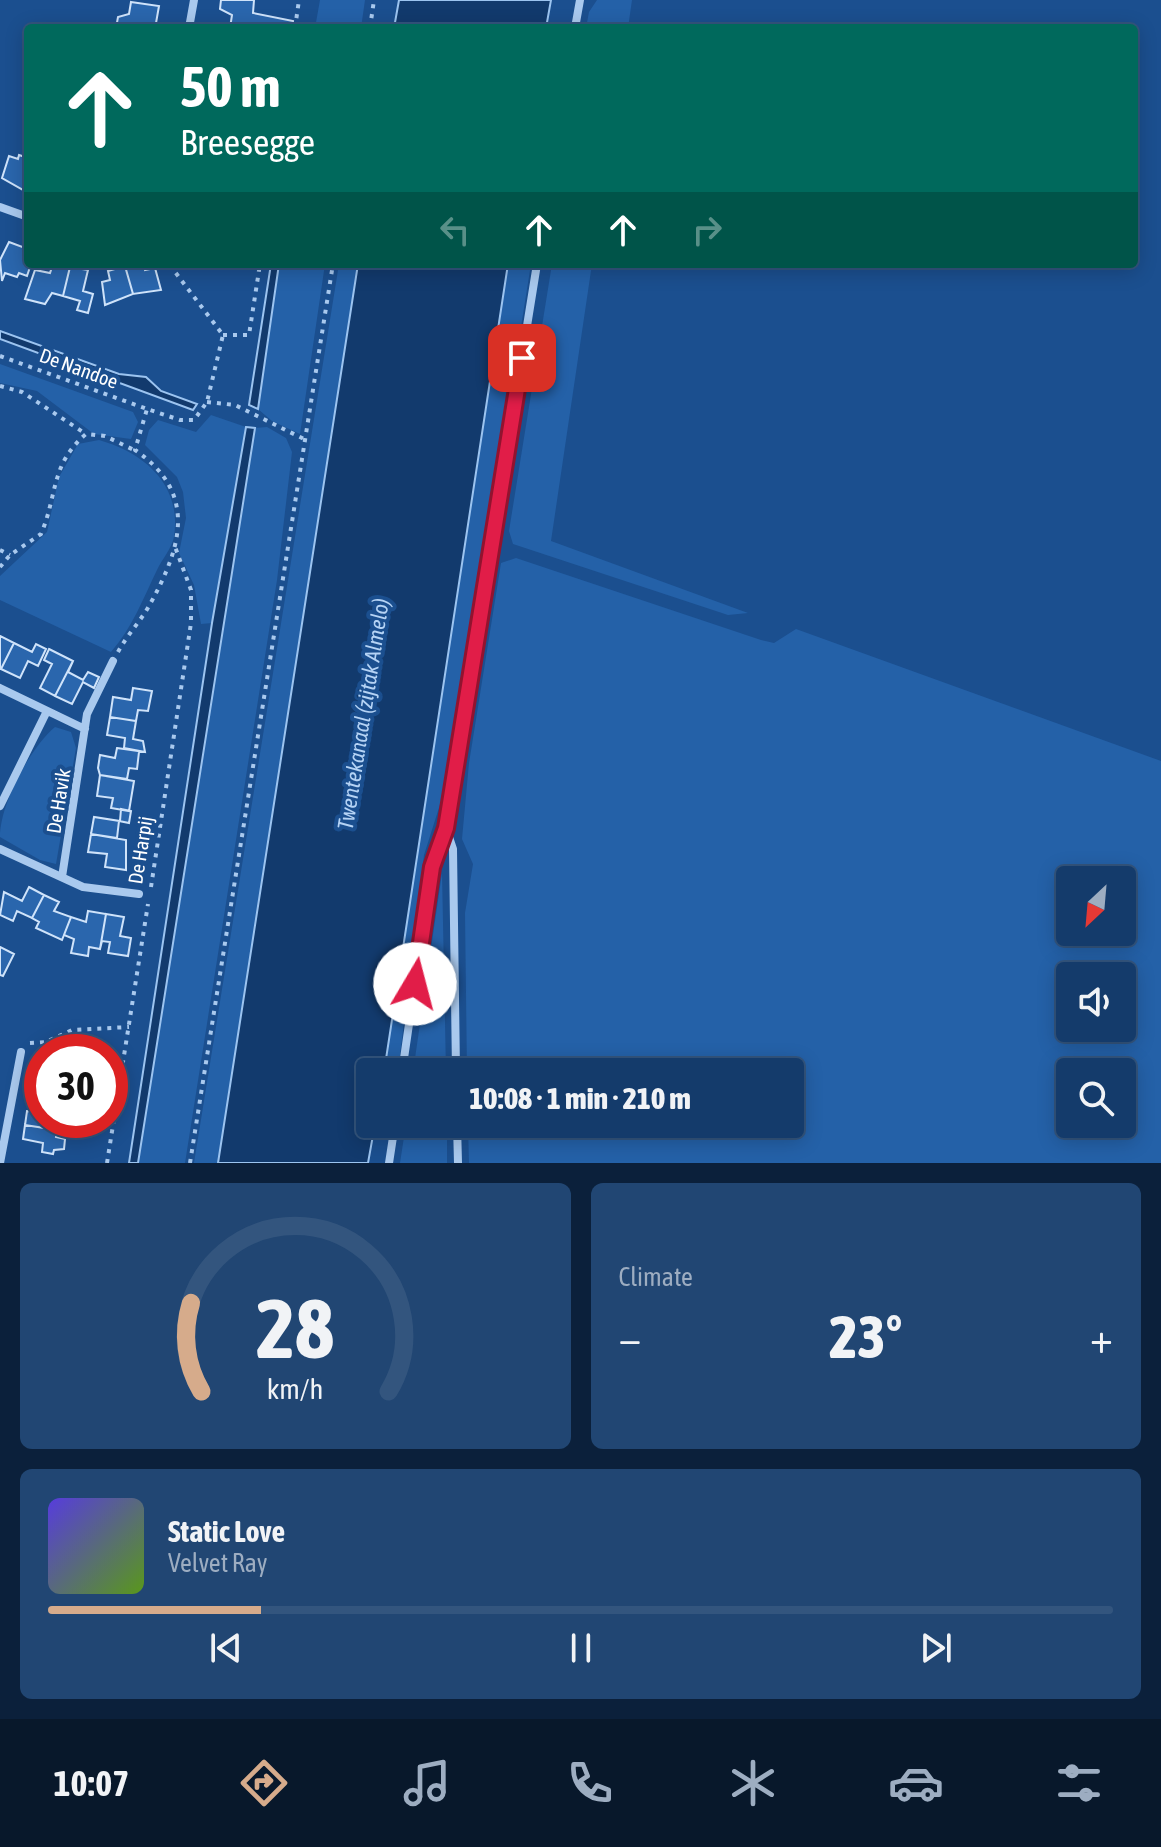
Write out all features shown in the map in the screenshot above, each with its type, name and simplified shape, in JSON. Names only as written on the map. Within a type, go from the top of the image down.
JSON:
[{"type":"street","points":[[190,24],[194,0]]},
{"type":"street","points":[[576,24],[580,0]]},
{"type":"street","points":[[0,207],[24,216]]},
{"type":"street","points":[[404,1058],[432,867],[446,828],[536,268]]},
{"type":"street","name":"De Havik","points":[[62,877],[87,714],[113,661]]},
{"type":"street","points":[[0,688],[85,729]]},
{"type":"street","name":"De Havik","points":[[0,806],[47,711]]},
{"type":"street","points":[[446,828],[453,849],[456,1058]]},
{"type":"street","points":[[0,850],[83,887],[139,894]]},
{"type":"street","points":[[0,1163],[21,1052]]},
{"type":"street","points":[[389,1163],[393,1138]]},
{"type":"street","points":[[457,1138],[458,1163]]},
{"type":"path","points":[[296,24],[299,0]]},
{"type":"path","points":[[371,24],[374,0]]},
{"type":"path","points":[[172,268],[223,335]]},
{"type":"path","points":[[223,335],[249,335],[259,268]]},
{"type":"path","points":[[190,1163],[332,268]]},
{"type":"path","points":[[223,335],[207,402],[235,405],[306,440]]},
{"type":"path","name":"De Nandoe","points":[[0,356],[180,420],[194,420],[207,402]]},
{"type":"path","points":[[0,386],[22,392],[86,434],[105,436],[135,450],[154,463],[177,495],[179,517],[174,544],[148,607],[113,661]]},
{"type":"path","points":[[135,450],[147,409]]},
{"type":"path","points":[[0,567],[10,555],[41,534],[60,464],[86,434]]},
{"type":"path","name":"De Harpij","points":[[107,1163],[191,623],[191,590],[174,544]]},
{"type":"path","points":[[0,550],[10,555]]},
{"type":"path","points":[[21,1052],[23,1043],[46,1042],[72,1030],[129,1027]]},
{"type":"shaded area","points":[[320,0],[365,0],[362,24],[316,24]]},
{"type":"shaded area","points":[[597,0],[632,0],[629,24],[587,24],[589,12]]},
{"type":"shaded area","points":[[278,268],[324,268],[300,434],[272,421],[258,409]]},
{"type":"shaded area","points":[[338,268],[357,268],[218,1163],[194,1163]]},
{"type":"shaded area","points":[[507,268],[530,268],[450,773],[424,855],[400,1058],[386,1058]]},
{"type":"shaded area","points":[[551,268],[591,268],[551,541],[748,613],[728,615],[513,544],[509,531]]},
{"type":"shaded area","points":[[0,364],[133,412],[138,422],[131,439],[94,434],[37,391],[0,383]]},
{"type":"shaded area","points":[[211,415],[246,427],[212,623],[201,624],[194,585],[179,553],[186,518],[183,492],[177,477],[145,445],[149,430],[158,420],[196,432]]},
{"type":"shaded area","points":[[267,427],[286,438],[292,452],[277,580],[185,1163],[138,1163],[255,428]]},
{"type":"shaded area","points":[[99,440],[131,453],[157,474],[166,487],[175,518],[171,546],[131,623],[111,652],[0,600],[0,576],[47,532],[59,477],[78,444]]},
{"type":"shaded area","points":[[516,558],[761,640],[774,643],[796,629],[1161,761],[1161,1163],[469,1163],[468,1138],[804,1138],[804,1058],[467,1058],[465,913],[473,864],[462,839],[469,763],[501,563]]},
{"type":"shaded area","points":[[55,727],[71,732],[76,748],[56,864],[40,860],[0,837],[5,809],[18,778],[36,748]]},
{"type":"shaded area","points":[[442,873],[446,1058],[415,1058]]},
{"type":"shaded area","points":[[404,1138],[447,1138],[447,1163],[400,1163]]},
{"type":"water","points":[[399,0],[551,0],[547,24],[395,24]]},
{"type":"water","points":[[270,268],[278,268],[258,409],[249,405]]},
{"type":"water","name":"Twentekanaal (zijtak Almelo)","points":[[357,268],[507,268],[386,1058],[356,1058],[356,1138],[372,1138],[368,1163],[218,1163]]},
{"type":"water","points":[[0,331],[119,374],[146,377],[161,391],[197,404],[193,410],[0,339]]},
{"type":"water","points":[[246,427],[255,428],[138,1163],[129,1163],[212,623]]},
{"type":"building","points":[[221,0],[254,0],[253,13],[293,21],[293,24],[231,24],[232,15],[220,9]]},
{"type":"building","points":[[131,2],[159,6],[156,23],[160,24],[117,24],[118,17],[129,14]]},
{"type":"building","points":[[19,155],[24,157],[24,190],[2,178],[9,156],[18,159]]},
{"type":"building","points":[[9,242],[24,248],[24,268],[30,268],[27,276],[5,273],[2,281],[0,260]]},
{"type":"building","points":[[52,268],[70,268],[63,296],[52,293],[45,304],[25,299],[35,270],[50,273]]},
{"type":"building","points":[[70,268],[88,270],[83,291],[93,294],[88,313],[77,310],[80,301],[63,296]]},
{"type":"building","points":[[126,268],[155,268],[161,290],[133,294]]},
{"type":"building","points":[[126,268],[133,294],[105,305],[102,282],[110,280],[108,271]]},
{"type":"building","points":[[0,636],[14,643],[1,669],[0,669]]},
{"type":"building","points":[[14,643],[32,652],[36,644],[46,649],[38,666],[28,661],[20,678],[1,669]]},
{"type":"building","points":[[49,649],[73,661],[55,696],[40,688],[52,664],[44,660]]},
{"type":"building","points":[[73,661],[68,672],[83,680],[88,672],[99,677],[94,688],[83,682],[72,704],[55,696]]},
{"type":"building","points":[[133,688],[152,691],[148,711],[138,710],[136,721],[110,717],[113,697],[131,700]]},
{"type":"building","points":[[110,717],[136,721],[133,739],[143,741],[145,752],[124,748],[125,738],[107,735]]},
{"type":"building","points":[[117,748],[145,752],[139,752],[137,769],[129,768],[127,779],[100,775],[100,755],[115,758]]},
{"type":"building","points":[[100,775],[134,781],[129,811],[111,808],[113,798],[97,796]]},
{"type":"building","points":[[121,809],[131,811],[129,823],[119,821],[117,838],[91,834],[94,817],[120,821]]},
{"type":"building","points":[[91,834],[126,840],[126,870],[105,867],[107,854],[88,852]]},
{"type":"building","points":[[29,887],[44,895],[32,918],[17,911],[13,921],[0,915],[4,892],[22,901]]},
{"type":"building","points":[[44,895],[59,902],[54,911],[71,917],[62,940],[36,928],[39,922],[32,918]]},
{"type":"building","points":[[88,911],[106,914],[100,949],[89,947],[88,956],[71,953],[74,939],[64,935],[71,917],[86,922]]},
{"type":"building","points":[[106,914],[124,917],[120,936],[131,938],[128,956],[108,953],[110,942],[102,941],[100,949]]},
{"type":"building","points":[[0,947],[14,954],[3,976],[0,975]]},
{"type":"building","points":[[24,1132],[24,1138],[65,1139],[64,1149],[54,1150],[53,1154],[42,1152],[43,1143],[23,1139]]},
{"type":"route","points":[[415,984],[432,867],[446,828],[522,358]]}]
